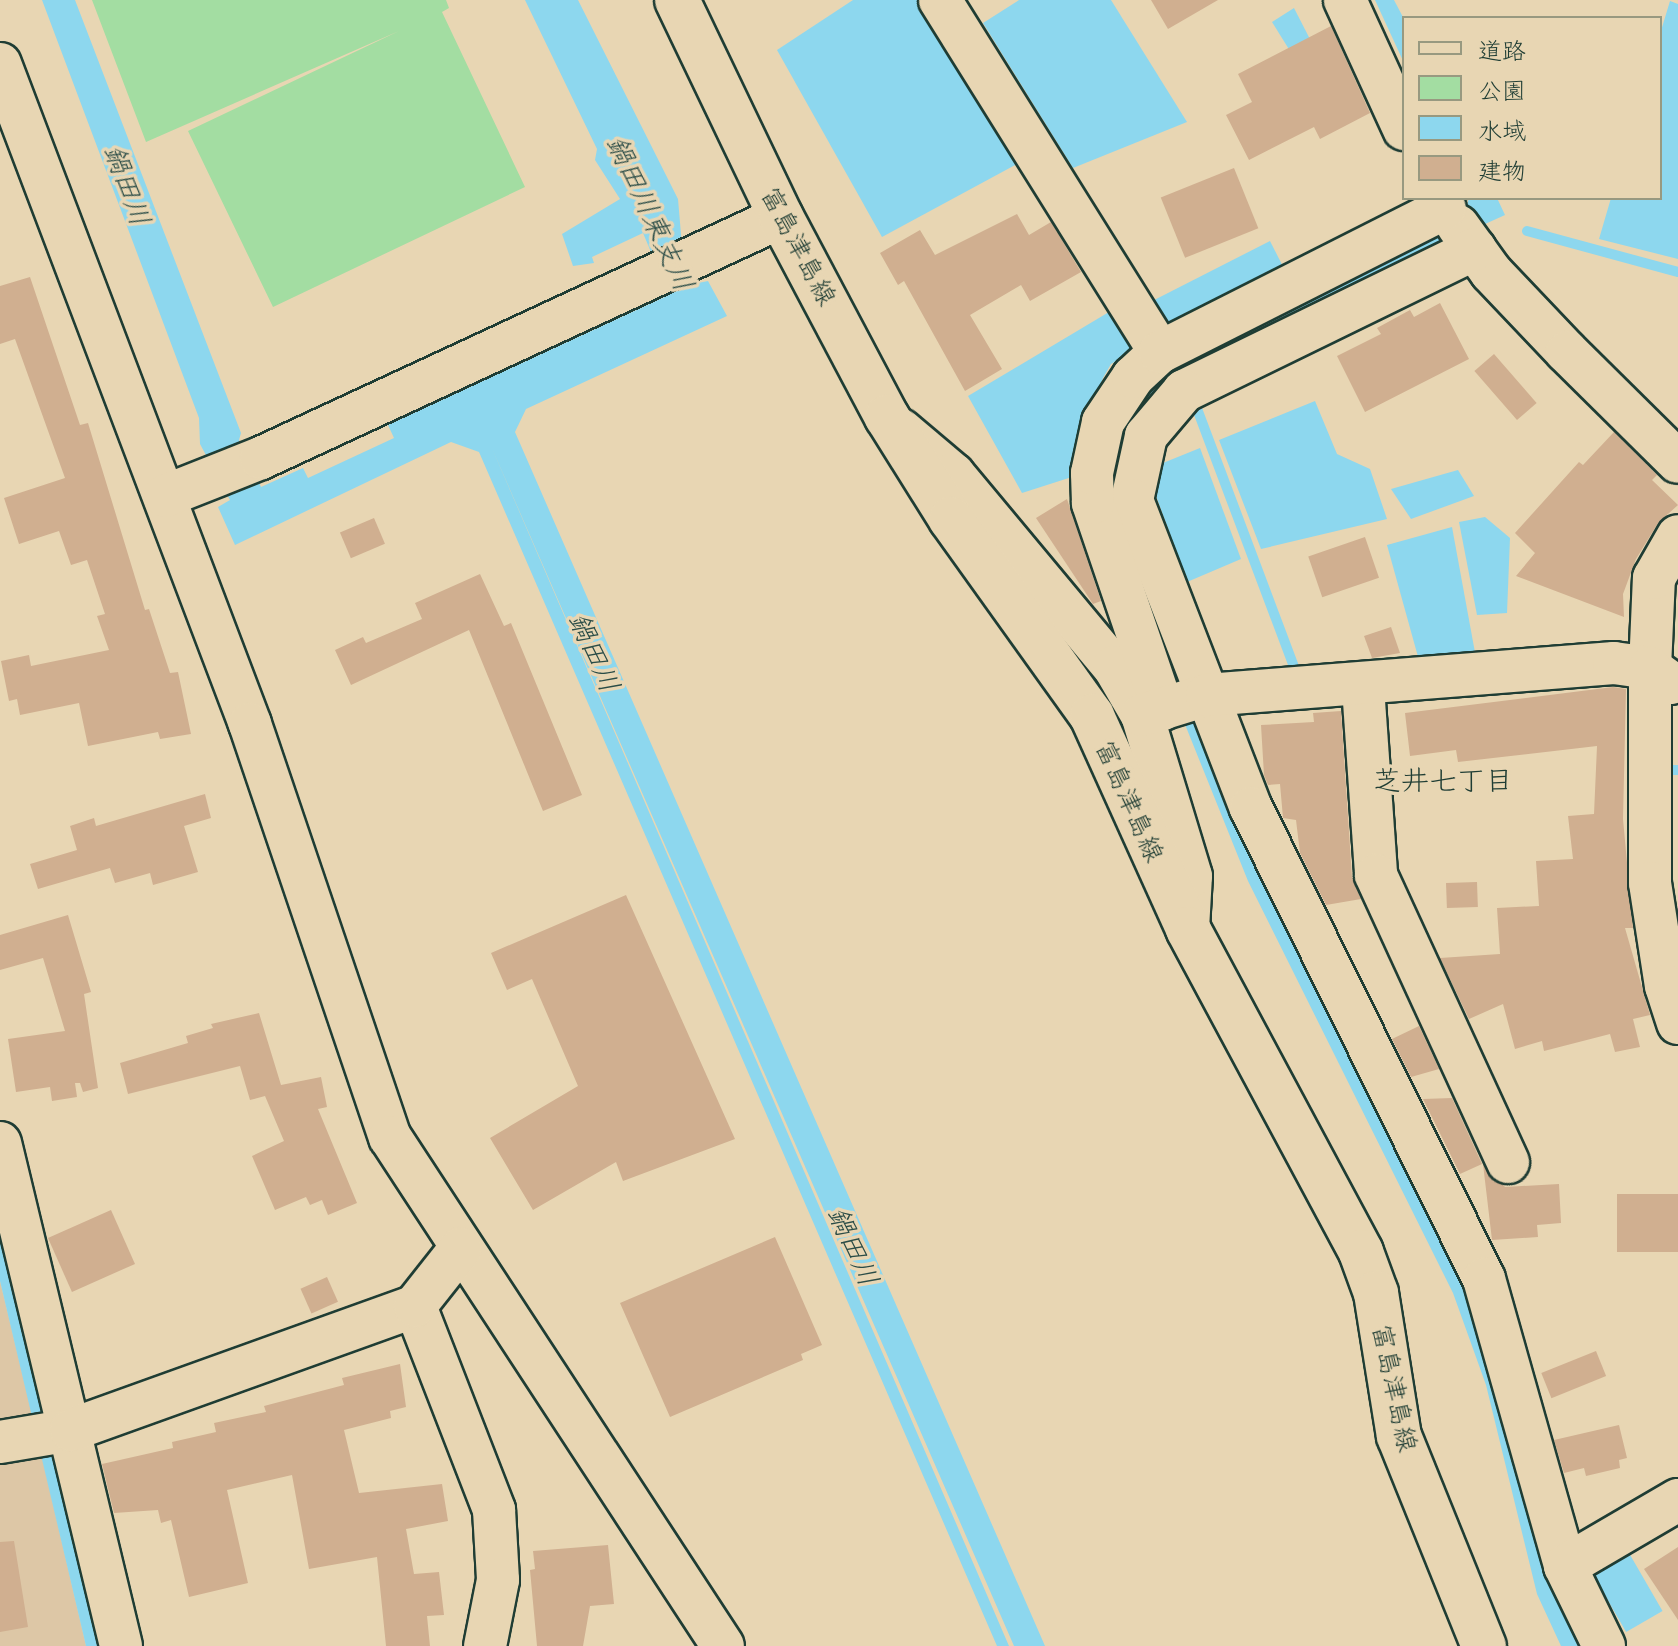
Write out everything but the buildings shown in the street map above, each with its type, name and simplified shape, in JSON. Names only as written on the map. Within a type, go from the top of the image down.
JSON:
[{"type":"main road","name":"富島津島線","points":[[677,0],[781,217],[887,417],[951,519],[1092,716],[1188,929],[1361,1252],[1376,1293],[1399,1436],[1484,1646]]},
{"type":"street","points":[[940,0],[1160,352]]},
{"type":"street","points":[[1345,0],[1402,125]]},
{"type":"street","points":[[0,64],[250,724],[390,1137],[460,1249],[723,1646]]},
{"type":"street","points":[[1604,1646],[1565,1566],[1484,1279],[1251,808],[1170,706],[1103,539],[1092,473],[1103,422],[1133,377],[1160,352],[1445,207],[1475,249],[1567,352],[1678,462]]},
{"type":"street","points":[[165,496],[253,461],[693,255],[781,217]]},
{"type":"street","points":[[1188,929],[1191,876],[1170,706],[1132,500],[1138,456],[1151,428],[1184,391],[1475,249]]},
{"type":"street","points":[[887,417],[953,474],[1114,667],[1170,706],[1614,663],[1664,678]]},
{"type":"street","points":[[1678,536],[1654,578],[1664,678],[1650,883],[1666,986],[1678,1023]]},
{"type":"street","points":[[1363,687],[1376,875],[1508,1162]]},
{"type":"street","points":[[0,1143],[40,1435],[121,1646]]},
{"type":"street","points":[[40,1435],[415,1306],[460,1249]]},
{"type":"street","points":[[415,1306],[494,1510],[498,1580],[485,1646]]},
{"type":"street","points":[[1565,1566],[1678,1500]]},
{"type":"shaded area","points":[[0,1281],[32,1414],[0,1419]]},
{"type":"shaded area","points":[[41,1452],[86,1646],[0,1646],[0,1459]]},
{"type":"green space","points":[[92,0],[446,0],[449,8],[442,12],[525,187],[273,307],[188,131],[399,31],[146,142]]},
{"type":"water","points":[[42,0],[75,0],[241,433],[239,440],[261,487],[303,468],[308,478],[394,438],[388,425],[669,295],[643,233],[592,257],[594,263],[573,266],[562,234],[620,199],[595,160],[597,149],[525,0],[578,0],[678,199],[682,246],[698,283],[708,281],[727,316],[526,409],[515,432],[1045,1646],[1014,1646],[491,446],[1009,1646],[997,1646],[479,452],[451,442],[235,545],[218,507],[230,500],[200,444],[199,418]]},
{"type":"water","points":[[853,0],[927,0],[1017,164],[882,237],[777,50]]},
{"type":"water","points":[[1019,0],[1111,0],[1187,122],[1073,168],[983,23]]},
{"type":"water","points":[[1375,0],[1394,0],[1402,16],[1402,59]]},
{"type":"water","points":[[1670,1],[1678,4],[1678,259],[1599,239],[1610,200],[1662,200],[1662,27]]},
{"type":"water","points":[[1294,8],[1314,47],[1295,59],[1272,22]]},
{"type":"water","points":[[1468,200],[1498,200],[1505,215],[1379,272],[1173,382],[1124,453],[1451,1244],[1584,1646],[1561,1646],[1537,1594],[1486,1385],[1453,1293],[1248,881],[1112,543],[1113,419],[1148,377],[1466,208]]},
{"type":"water","points":[[1270,241],[1286,272],[1165,334],[1149,303]]},
{"type":"water","points":[[1114,309],[1138,348],[1111,364],[1103,378],[1083,433],[1075,476],[1022,493],[968,396]]},
{"type":"water","points":[[1315,401],[1337,454],[1370,469],[1387,519],[1261,549],[1219,440]]},
{"type":"water","points":[[1200,448],[1241,559],[1187,582],[1155,493],[1158,465]]},
{"type":"water","points":[[1458,470],[1474,496],[1411,519],[1391,489]]},
{"type":"water","points":[[1485,517],[1510,538],[1507,613],[1477,615],[1459,522]]},
{"type":"water","points":[[1452,527],[1476,658],[1420,664],[1387,545]]},
{"type":"water","points":[[0,1227],[104,1646],[86,1646],[0,1281]]},
{"type":"water","points":[[1629,1553],[1662,1611],[1626,1632],[1593,1574]]},
{"type":"waterway","points":[[1527,231],[1678,272]]},
{"type":"waterway","points":[[1196,406],[1295,670]]},
{"type":"waterway","points":[[1665,777],[1665,770],[1678,770]]},
{"type":"district","name":"芝井七丁目","points":[[1443,780]]},
{"type":"water label","name":"鍋田川","points":[[128,185]]},
{"type":"water label","name":"鍋田川東支川","points":[[651,213]]},
{"type":"water label","name":"鍋田川","points":[[595,652]]},
{"type":"water label","name":"鍋田川","points":[[854,1246]]}]
